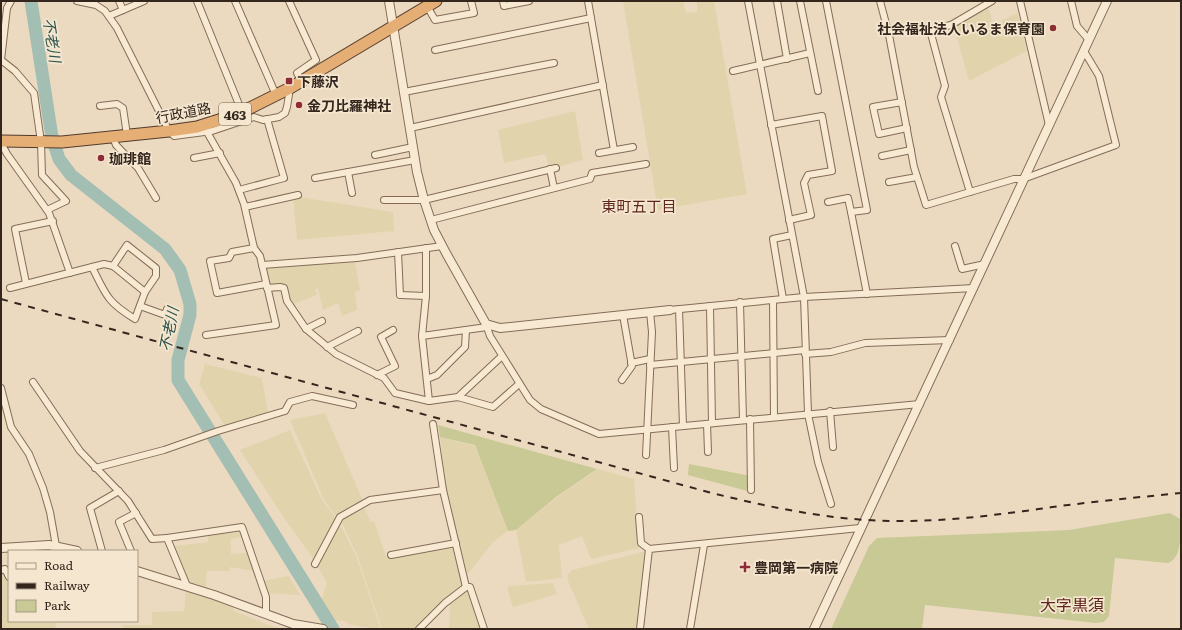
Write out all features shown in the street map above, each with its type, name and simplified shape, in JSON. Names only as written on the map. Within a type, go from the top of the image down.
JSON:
[{"type":"highway","name":"行政道路","points":[[1,142],[49,142],[127,136],[197,127],[242,112],[290,88],[432,4]]},
{"type":"street","points":[[11,1],[7,8],[1,60],[15,71],[34,93],[49,142],[42,175],[66,201],[47,210]]},
{"type":"street","points":[[77,1],[96,5],[105,11],[109,16],[117,28],[169,131],[174,136],[207,132],[254,117],[267,119],[279,117],[285,113],[290,88]]},
{"type":"street","points":[[119,1],[123,10]]},
{"type":"street","points":[[109,16],[144,1]]},
{"type":"street","points":[[197,1],[242,112]]},
{"type":"street","points":[[235,1],[276,95]]},
{"type":"street","points":[[289,1],[316,60],[297,73],[301,81]]},
{"type":"street","points":[[389,1],[415,160],[424,200],[431,220],[442,246],[487,326],[490,336],[530,400],[541,409],[599,434],[830,411],[920,404]]},
{"type":"street","points":[[432,4],[435,20],[474,13],[471,1]]},
{"type":"street","points":[[503,1],[504,6],[529,1]]},
{"type":"street","points":[[588,1],[614,150]]},
{"type":"street","points":[[748,1],[804,297],[808,414],[818,462],[831,504]]},
{"type":"street","points":[[777,1],[787,58]]},
{"type":"street","points":[[800,1],[818,90]]},
{"type":"street","points":[[826,1],[867,210],[851,212]]},
{"type":"street","points":[[880,1],[889,35],[917,177],[926,205],[1014,179],[1024,179],[1116,144],[1099,76],[1084,51]]},
{"type":"street","points":[[970,192],[940,97],[945,86],[930,30],[951,25],[992,1]]},
{"type":"street","points":[[1020,1],[1049,125]]},
{"type":"street","points":[[1071,1],[1077,26],[1089,40]]},
{"type":"street","points":[[814,629],[1107,1]]},
{"type":"street","points":[[435,50],[591,18]]},
{"type":"street","points":[[734,70],[810,53]]},
{"type":"street","points":[[404,92],[554,63]]},
{"type":"street","points":[[410,128],[603,85]]},
{"type":"street","points":[[902,102],[873,107],[878,134],[907,128]]},
{"type":"street","points":[[100,106],[117,104],[123,108],[127,136]]},
{"type":"street","points":[[771,125],[822,116],[832,171],[808,176],[804,183],[811,215],[789,220]]},
{"type":"street","points":[[239,190],[284,178],[267,119]]},
{"type":"street","points":[[206,335],[276,324],[260,256],[254,248],[245,207],[239,190],[220,153],[207,132]]},
{"type":"street","points":[[113,137],[116,145],[138,168],[156,198]]},
{"type":"street","points":[[1,142],[7,154],[47,210],[53,221],[70,273]]},
{"type":"street","points":[[375,155],[413,147]]},
{"type":"street","points":[[599,153],[633,148]]},
{"type":"street","points":[[882,156],[911,150]]},
{"type":"street","points":[[194,158],[220,153]]},
{"type":"street","points":[[315,178],[415,160]]},
{"type":"street","points":[[431,220],[590,179],[592,173],[646,164]]},
{"type":"street","points":[[384,200],[424,200],[553,169],[554,188]]},
{"type":"street","points":[[348,172],[352,193]]},
{"type":"street","points":[[889,182],[917,177]]},
{"type":"street","points":[[245,207],[298,195]]},
{"type":"street","points":[[828,202],[848,198],[867,294]]},
{"type":"street","points":[[26,283],[15,229],[53,221]]},
{"type":"street","points":[[783,299],[773,239],[792,235]]},
{"type":"street","points":[[92,267],[108,298],[115,307],[135,320],[145,292],[156,276],[156,268],[127,245],[113,266]]},
{"type":"street","points":[[262,265],[357,258],[442,246]]},
{"type":"street","points":[[955,246],[962,269],[985,264]]},
{"type":"street","points":[[254,248],[232,252],[229,258],[210,261],[217,293],[267,286],[284,288],[288,301],[306,329],[327,347],[355,365],[384,378],[395,393],[429,401],[458,398],[493,407],[519,384]]},
{"type":"street","points":[[426,248],[426,296],[422,336],[429,401]]},
{"type":"street","points":[[398,252],[400,295],[426,296]]},
{"type":"street","points":[[10,288],[104,264],[113,266],[145,292]]},
{"type":"street","points":[[422,336],[487,326],[500,328],[740,302],[974,288]]},
{"type":"street","points":[[773,300],[774,417]]},
{"type":"street","points":[[740,302],[742,358],[751,490]]},
{"type":"street","points":[[140,306],[165,315],[167,309]]},
{"type":"street","points":[[708,452],[711,361],[710,306]]},
{"type":"street","points":[[675,309],[681,364],[683,426]]},
{"type":"street","points":[[646,455],[652,332],[650,312]]},
{"type":"street","points":[[622,380],[632,366],[623,315]]},
{"type":"street","points":[[306,329],[322,321]]},
{"type":"street","points":[[377,375],[395,366],[381,337],[394,330]]},
{"type":"street","points":[[427,379],[437,376],[465,348],[466,330]]},
{"type":"street","points":[[327,347],[358,331]]},
{"type":"street","points":[[632,363],[650,362],[681,364],[774,354],[831,352],[865,343],[950,340]]},
{"type":"street","points":[[458,398],[502,356]]},
{"type":"street","points":[[33,382],[80,451],[128,501],[152,539],[242,527],[266,597],[266,613]]},
{"type":"street","points":[[1,388],[11,427],[29,454],[43,488],[50,512],[56,546]]},
{"type":"street","points":[[95,468],[164,450],[214,432],[285,411],[290,402],[312,396],[354,405]]},
{"type":"street","points":[[830,411],[834,447]]},
{"type":"street","points":[[433,424],[443,490],[466,587]]},
{"type":"street","points":[[672,427],[674,468]]},
{"type":"street","points":[[315,564],[340,517],[370,500],[443,490]]},
{"type":"street","points":[[102,550],[90,508],[119,491]]},
{"type":"street","points":[[131,550],[119,522],[136,513]]},
{"type":"street","points":[[639,517],[641,542],[649,549],[704,545],[860,528]]},
{"type":"street","points":[[167,538],[187,586]]},
{"type":"street","points":[[392,555],[456,543]]},
{"type":"street","points":[[690,629],[704,545]]},
{"type":"street","points":[[1,548],[56,546],[73,550]]},
{"type":"street","points":[[640,629],[649,549]]},
{"type":"street","points":[[1,570],[5,569],[8,575]]},
{"type":"street","points":[[138,569],[266,613],[293,624],[319,629]]},
{"type":"street","points":[[419,629],[445,602],[466,587]]},
{"type":"street","points":[[466,587],[470,587],[484,629]]},
{"type":"shaded area","points":[[623,1],[683,1],[686,13],[697,12],[697,1],[714,1],[747,194],[658,210]]},
{"type":"shaded area","points":[[988,7],[994,25],[1017,13],[1027,51],[969,81],[954,27]]},
{"type":"shaded area","points":[[575,111],[583,160],[550,169],[545,154],[504,163],[498,130]]},
{"type":"shaded area","points":[[293,196],[393,212],[394,231],[297,240]]},
{"type":"shaded area","points":[[355,262],[360,290],[355,292],[357,310],[342,316],[338,303],[323,310],[318,289],[315,289],[317,295],[291,305],[284,285],[268,287],[264,267]]},
{"type":"shaded area","points":[[205,364],[262,378],[268,413],[225,426],[199,384]]},
{"type":"shaded area","points":[[325,413],[363,501],[338,515],[335,515],[323,498],[290,420]]},
{"type":"shaded area","points":[[290,430],[322,500],[336,518],[315,561],[284,518],[240,450]]},
{"type":"shaded area","points":[[440,437],[475,446],[508,531],[493,542],[467,575],[445,486]]},
{"type":"shaded area","points":[[598,469],[634,479],[639,548],[591,559],[582,536],[559,545],[562,578],[526,582],[516,530],[556,498]]},
{"type":"shaded area","points":[[363,506],[371,522],[374,521],[387,559],[455,548],[465,585],[416,629],[382,629],[357,555],[341,521],[341,519]]},
{"type":"shaded area","points":[[339,522],[356,556],[378,621],[379,629],[351,625],[345,621],[330,620],[320,604],[327,583],[317,565]]},
{"type":"shaded area","points":[[240,532],[242,537],[231,539],[231,554],[247,553],[253,571],[230,567],[230,571],[207,571],[206,587],[187,581],[173,546],[208,542],[208,535]]},
{"type":"shaded area","points":[[646,551],[638,629],[589,629],[568,581],[568,575],[572,570]]},
{"type":"shaded area","points":[[1,571],[5,572],[8,582],[8,622],[77,622],[56,623],[55,629],[1,629]]},
{"type":"shaded area","points":[[289,576],[300,595],[266,593],[262,581]]},
{"type":"shaded area","points":[[553,583],[557,594],[513,607],[507,588],[509,586]]},
{"type":"shaded area","points":[[467,589],[482,629],[449,629],[450,601]]},
{"type":"shaded area","points":[[186,590],[233,607],[234,611],[279,629],[123,629],[123,625],[152,625],[152,612],[184,611]]},
{"type":"green space","points":[[438,425],[597,469],[556,497],[516,530],[508,531],[475,445],[440,437]]},
{"type":"green space","points":[[689,464],[751,476],[751,492],[688,475]]},
{"type":"green space","points":[[1170,513],[1180,519],[1180,544],[1176,556],[1168,563],[1115,558],[1109,616],[1104,622],[1096,623],[925,605],[922,629],[831,629],[869,546],[877,538],[1069,530]]},
{"type":"waterway","name":"不老川","points":[[31,1],[52,137],[59,159],[71,175],[165,249],[180,270],[190,304],[190,315],[178,360],[178,380],[333,629]]},
{"type":"railway","points":[[1,299],[708,492],[799,512],[868,520],[934,520],[976,517],[1075,504],[1181,493]]},
{"type":"place","name":"社会福祉法人いるま保育園","points":[[1053,28]]},
{"type":"place","name":"下藤沢","points":[[289,81]]},
{"type":"place","name":"金刀比羅神社","points":[[299,105]]},
{"type":"place","name":"珈琲館","points":[[101,158]]},
{"type":"place","name":"豊岡第一病院","points":[[745,567]]},
{"type":"district","name":"東町五丁目","points":[[639,205]]},
{"type":"district","name":"大字黒須","points":[[1072,604]]}]
